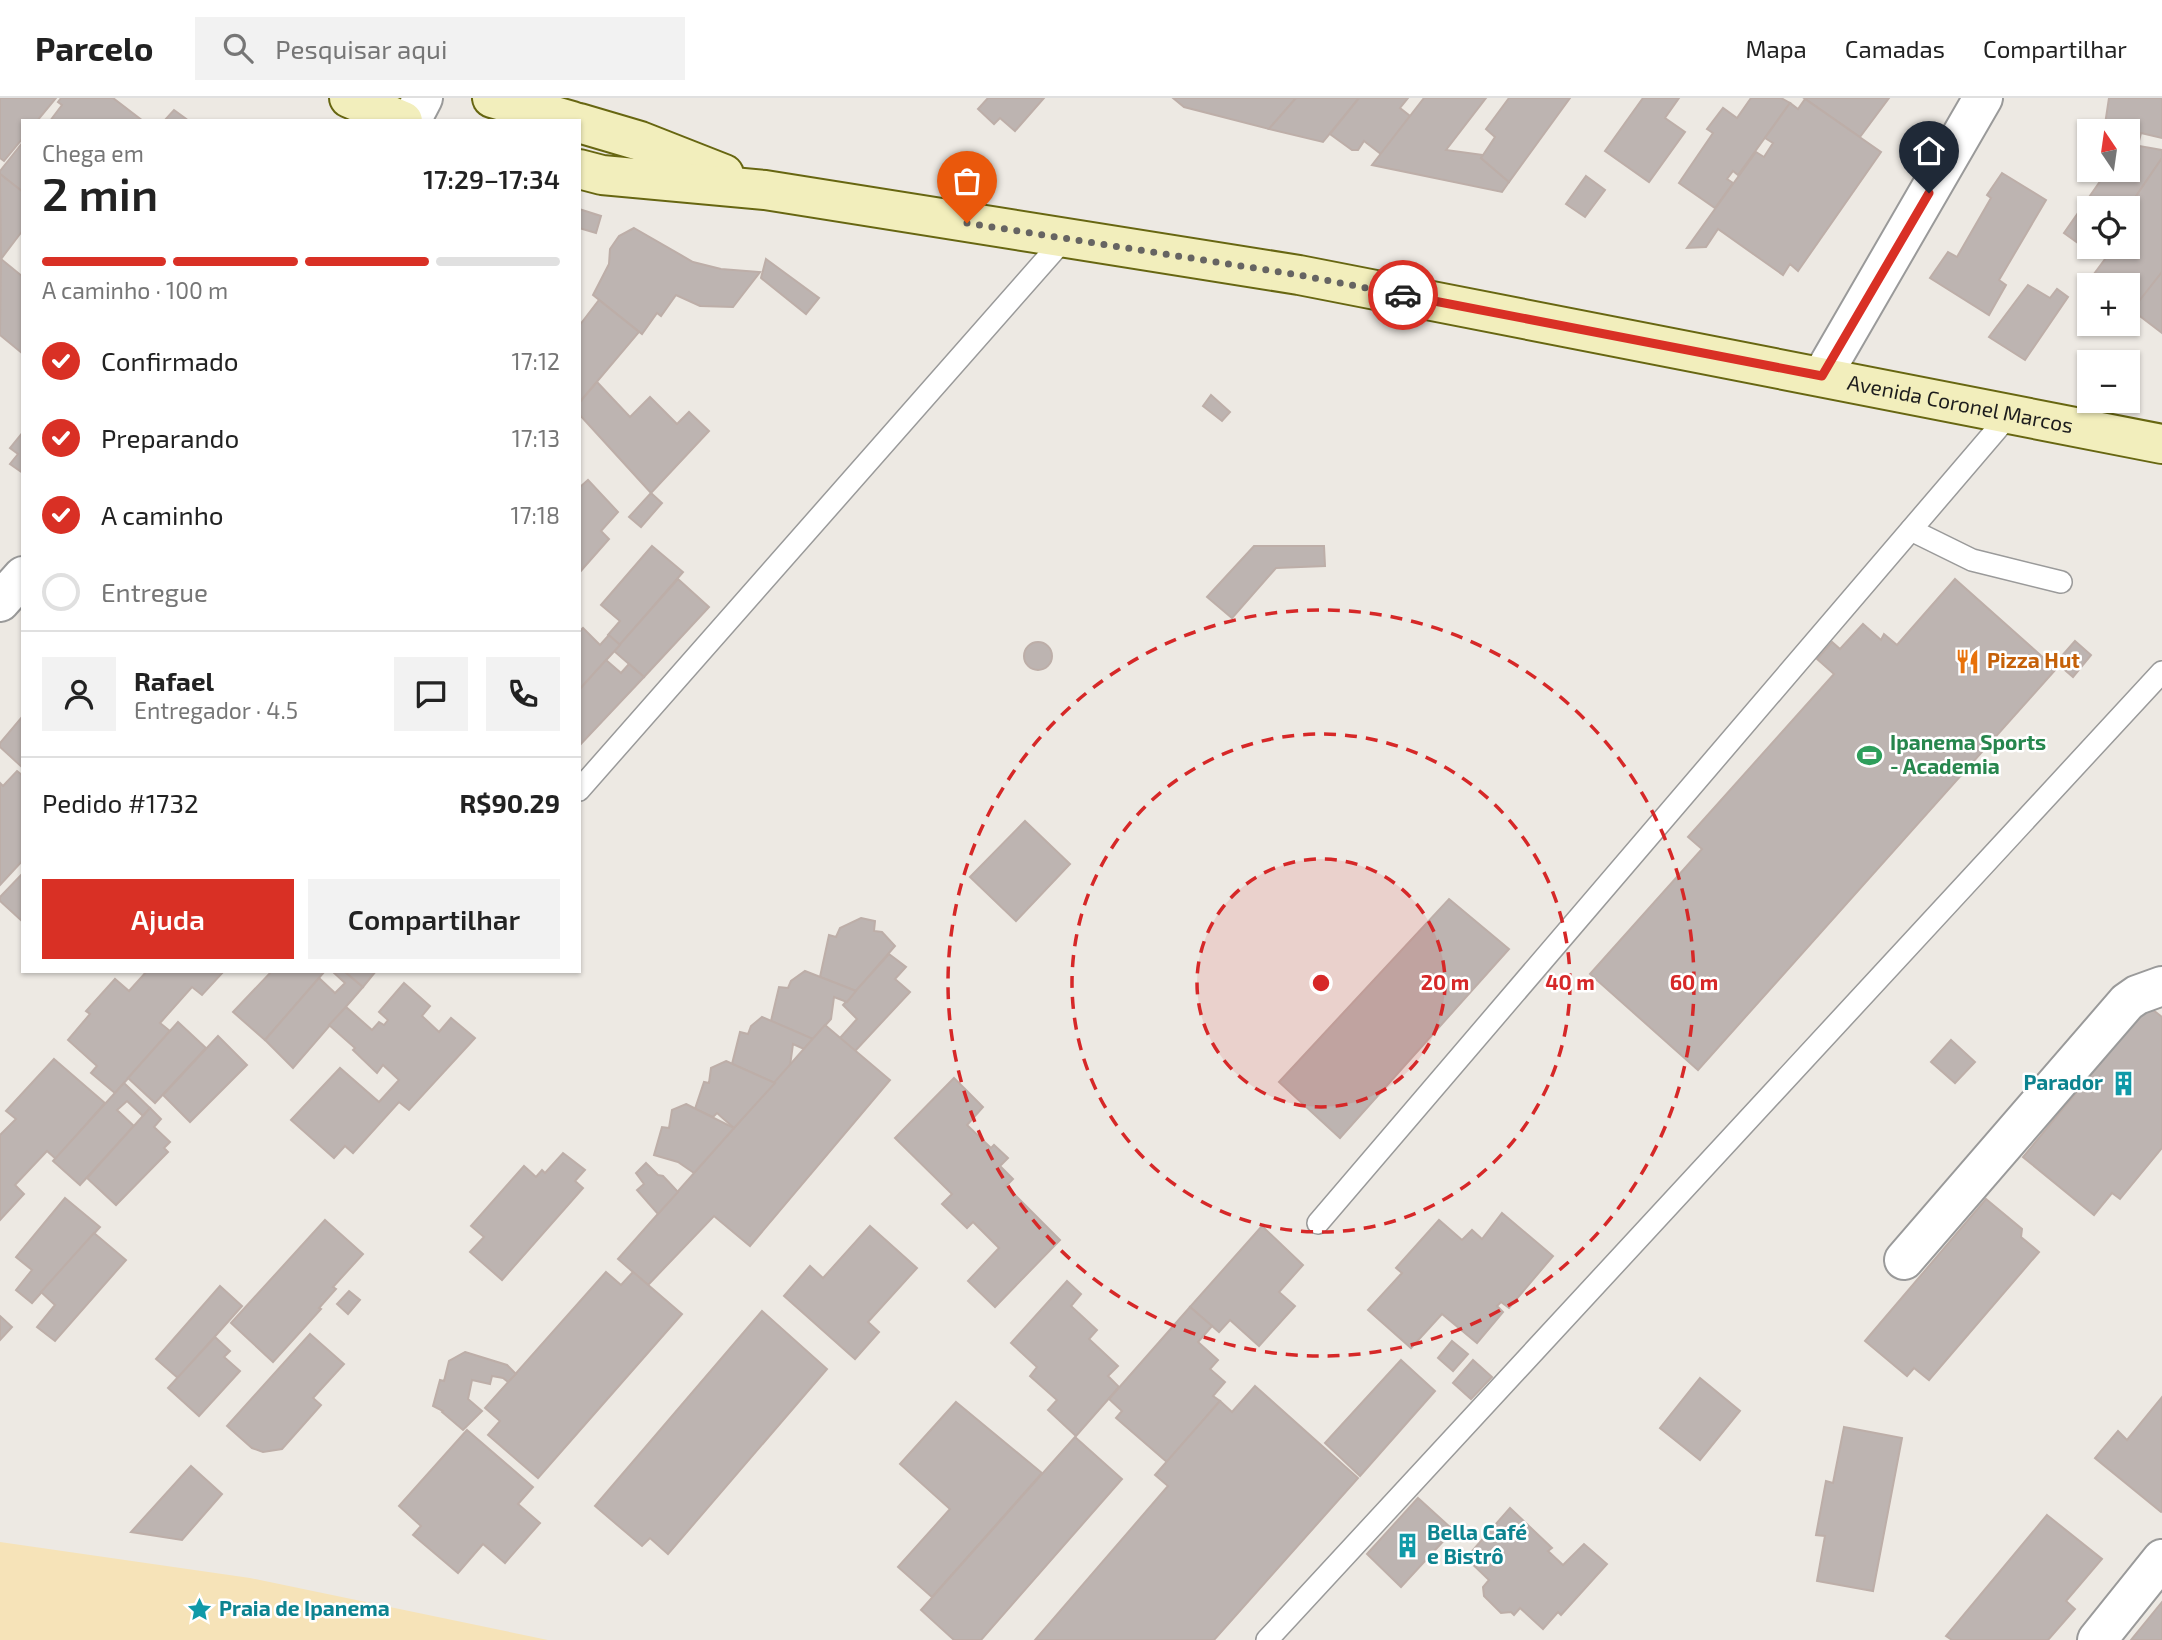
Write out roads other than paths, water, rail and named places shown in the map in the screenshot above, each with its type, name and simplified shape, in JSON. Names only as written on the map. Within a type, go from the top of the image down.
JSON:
[{"type":"main road","points":[[349,98],[398,119]]},
{"type":"main road","points":[[492,98],[565,119]]},
{"type":"main road","name":"Avenida Coronel Marcos","points":[[581,124],[640,141],[765,190]]},
{"type":"main road","name":"Avenida Coronel Marcos","points":[[581,170],[602,175],[765,190],[1299,275],[2162,444]]},
{"type":"street","points":[[412,119],[423,98]]},
{"type":"street","points":[[1822,376],[1983,98]]},
{"type":"street","points":[[0,602],[21,578]]},
{"type":"street","points":[[1904,1260],[2127,1002],[2137,995],[2162,986]]},
{"type":"street","points":[[2097,1640],[2162,1559]]},
{"type":"lane","points":[[581,788],[1065,238]]},
{"type":"lane","points":[[1318,1223],[2010,414]]},
{"type":"lane","points":[[1911,530],[1972,560],[2061,582]]},
{"type":"lane","points":[[1267,1640],[2162,672]]},
{"type":"place","name":"Pizza Hut","points":[[1967,661]]},
{"type":"place","name":"Ipanema Sports - Academia","points":[[1870,755]]},
{"type":"place","name":"Parador","points":[[2123,1083]]},
{"type":"place","name":"Bella Café e Bistrô","points":[[1407,1545]]},
{"type":"place","name":"Praia de Ipanema","points":[[199,1609]]}]
